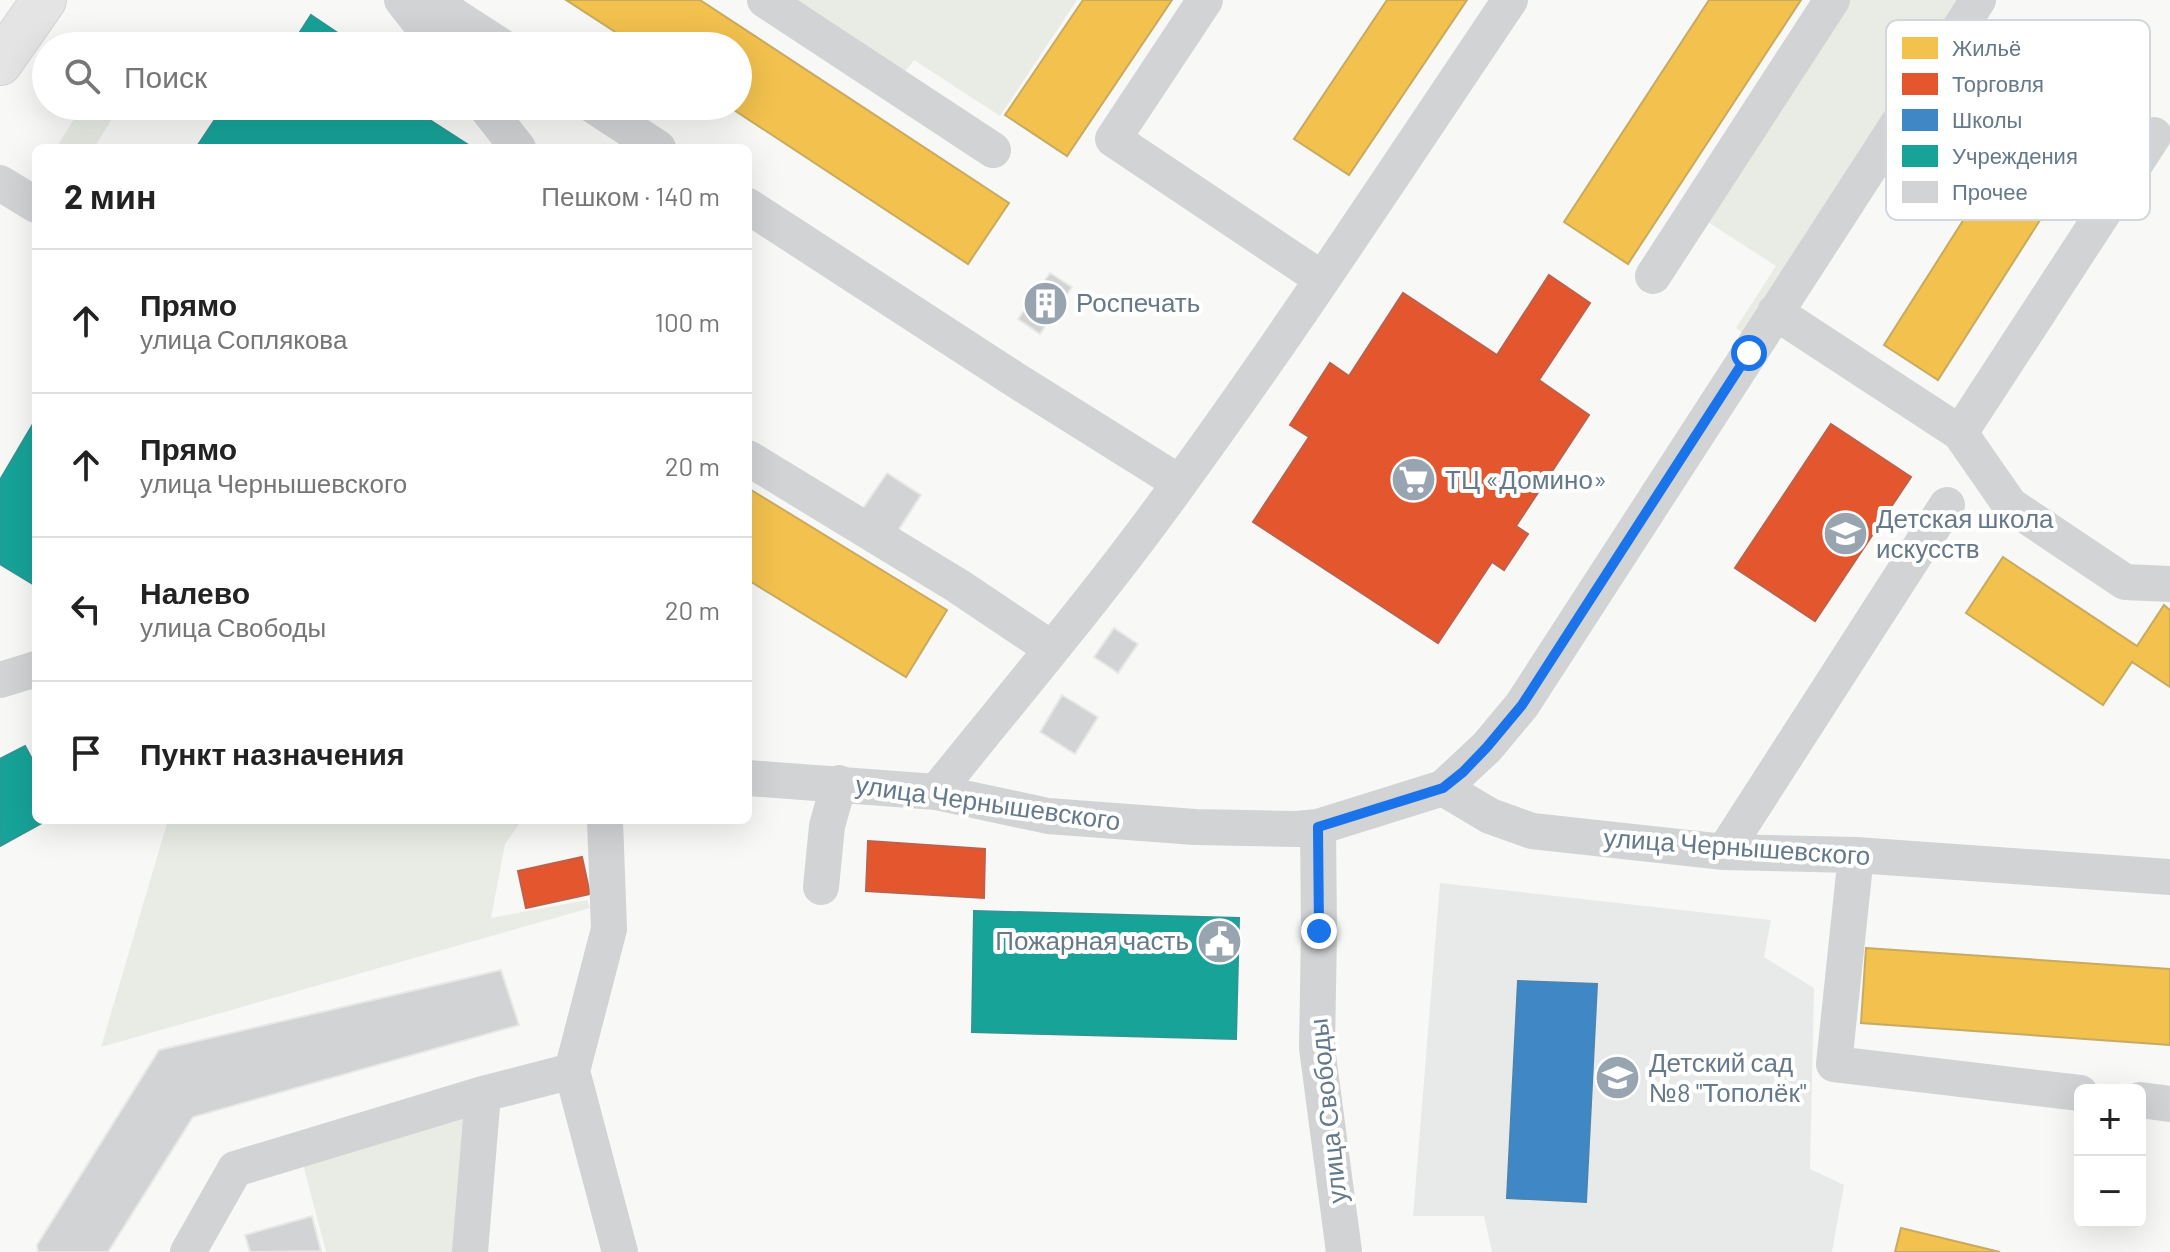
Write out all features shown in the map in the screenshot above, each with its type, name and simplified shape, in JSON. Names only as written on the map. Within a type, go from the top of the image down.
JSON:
[{"type":"main road","points":[[0,63],[44,0]]},
{"type":"street","points":[[402,0],[427,32]]},
{"type":"street","points":[[430,0],[479,32]]},
{"type":"street","points":[[765,0],[993,150]]},
{"type":"street","points":[[1205,0],[1113,139],[1322,279]]},
{"type":"street","points":[[936,792],[1052,649],[1180,483],[1510,0]]},
{"type":"street","points":[[1653,276],[1832,0]]},
{"type":"street","points":[[1965,20],[1978,0]]},
{"type":"street","points":[[496,120],[515,144]]},
{"type":"street","points":[[615,120],[652,144]]},
{"type":"street","points":[[2150,141],[2154,135]]},
{"type":"street","points":[[1443,788],[1487,747],[1522,705],[1886,141]]},
{"type":"street","points":[[0,183],[32,203]]},
{"type":"street","points":[[752,209],[1180,483]]},
{"type":"street","points":[[1960,433],[2099,220]]},
{"type":"street","points":[[1775,312],[1960,433],[2010,505],[2125,582],[2170,584]]},
{"type":"street","points":[[752,460],[958,586],[1052,649]]},
{"type":"street","points":[[1724,852],[1947,505]]},
{"type":"street","points":[[0,651],[32,657]]},
{"type":"street","points":[[0,680],[32,670]]},
{"type":"street","name":"улица Чернышевского","points":[[752,778],[936,792],[1048,816],[1195,827],[1296,829],[1318,827],[1443,788],[1490,816],[1532,831],[1724,852],[1856,855],[2170,877]]},
{"type":"street","points":[[821,887],[827,826],[839,783]]},
{"type":"street","points":[[605,824],[609,929],[572,1071],[620,1252]]},
{"type":"street","name":"улица Свободы","points":[[1318,827],[1317,1048],[1344,1252]]},
{"type":"street","points":[[1856,855],[1834,1064],[2074,1092]]},
{"type":"street","points":[[188,1252],[235,1169],[483,1094],[572,1071]]},
{"type":"street","points":[[470,1252],[483,1094]]},
{"type":"street","points":[[2146,1101],[2170,1104]]},
{"type":"shaded area","points":[[777,0],[1077,0],[1000,116],[914,60],[898,81]]},
{"type":"shaded area","points":[[1834,0],[1965,0],[1952,20],[1886,20],[1886,123],[1749,337],[1736,328],[1776,266],[1697,215]]},
{"type":"shaded area","points":[[73,120],[111,120],[96,144],[58,144]]},
{"type":"shaded area","points":[[167,824],[519,824],[505,844],[491,918],[587,900],[590,908],[101,1047]]},
{"type":"shaded area","name":"Детский сад №8 \"Тополёк\"","points":[[1440,883],[1771,920],[1764,957],[1814,988],[1810,1169],[1844,1185],[1832,1252],[1492,1252],[1484,1216],[1413,1216]]},
{"type":"shaded area","points":[[470,1108],[458,1252],[326,1252],[302,1160]]},
{"type":"building: Жильё","points":[[566,0],[700,0],[749,32],[615,32]]},
{"type":"building: Жильё","points":[[1083,0],[1172,0],[1067,156],[1005,115]]},
{"type":"building: Жильё","points":[[1387,0],[1467,0],[1349,175],[1294,139]]},
{"type":"building: Жильё","points":[[1709,0],[1801,0],[1628,264],[1564,222]]},
{"type":"building: Жильё","points":[[752,34],[1009,203],[968,264],[749,120],[752,120]]},
{"type":"building: Жильё","points":[[1963,220],[2040,220],[1938,380],[1884,345]]},
{"type":"building: Жильё","points":[[752,490],[947,610],[906,677],[752,582]]},
{"type":"building: Жильё","points":[[2003,557],[2137,646],[2164,605],[2170,610],[2170,687],[2132,662],[2103,705],[1966,613]]},
{"type":"building: Жильё","points":[[1866,948],[2170,969],[2170,1045],[1861,1023]]},
{"type":"building: Жильё","points":[[1901,1228],[2000,1252],[1895,1252]]},
{"type":"building: Торговля","name":"ТЦ «Домино»","points":[[1549,275],[1590,303],[1539,380],[1589,415],[1516,526],[1528,534],[1504,570],[1492,562],[1438,643],[1253,522],[1309,437],[1290,425],[1330,363],[1349,376],[1403,293],[1497,355]]},
{"type":"building: Торговля","points":[[1831,424],[1911,477],[1815,621],[1735,568]]},
{"type":"building: Торговля","points":[[868,841],[985,849],[984,898],[866,891]]},
{"type":"building: Торговля","points":[[582,857],[590,894],[526,908],[518,871]]},
{"type":"building: Школы","points":[[1518,981],[1597,984],[1586,1202],[1507,1198]]},
{"type":"building: Учреждения","points":[[311,15],[336,32],[300,32]]},
{"type":"building: Учреждения","points":[[215,120],[430,120],[467,144],[199,144]]},
{"type":"building: Учреждения","points":[[32,426],[32,584],[0,564],[0,480]]},
{"type":"building: Учреждения","points":[[25,746],[32,759],[32,824],[40,824],[0,846],[0,759]]},
{"type":"building: Учреждения","points":[[974,911],[1239,918],[1236,1039],[972,1032]]},
{"type":"building: Прочее","name":"Роспечать","points":[[1050,273],[1072,287],[1040,334],[1018,319]]},
{"type":"building: Прочее","points":[[887,473],[921,495],[896,534],[861,511]]},
{"type":"building: Прочее","points":[[1114,628],[1138,644],[1118,673],[1094,657]]},
{"type":"building: Прочее","points":[[1062,695],[1098,717],[1075,754],[1040,732]]},
{"type":"building: Прочее","points":[[501,970],[519,1025],[193,1117],[108,1252],[38,1252],[37,1245],[159,1050]]},
{"type":"building: Прочее","points":[[312,1216],[321,1251],[250,1252],[245,1235]]},
{"type":"place","name":"Роспечать","points":[[1045,303]]},
{"type":"place","name":"ТЦ «Домино»","points":[[1414,480]]},
{"type":"place","name":"Детская школа искусств","points":[[1845,534]]},
{"type":"place","name":"Пожарная часть","points":[[1220,941]]},
{"type":"place","name":"Детский сад №8 \"Тополёк\"","points":[[1618,1078]]},
{"type":"route","points":[[1319,931],[1318,827],[1443,788],[1463,772],[1505,727],[1749,353]]}]
